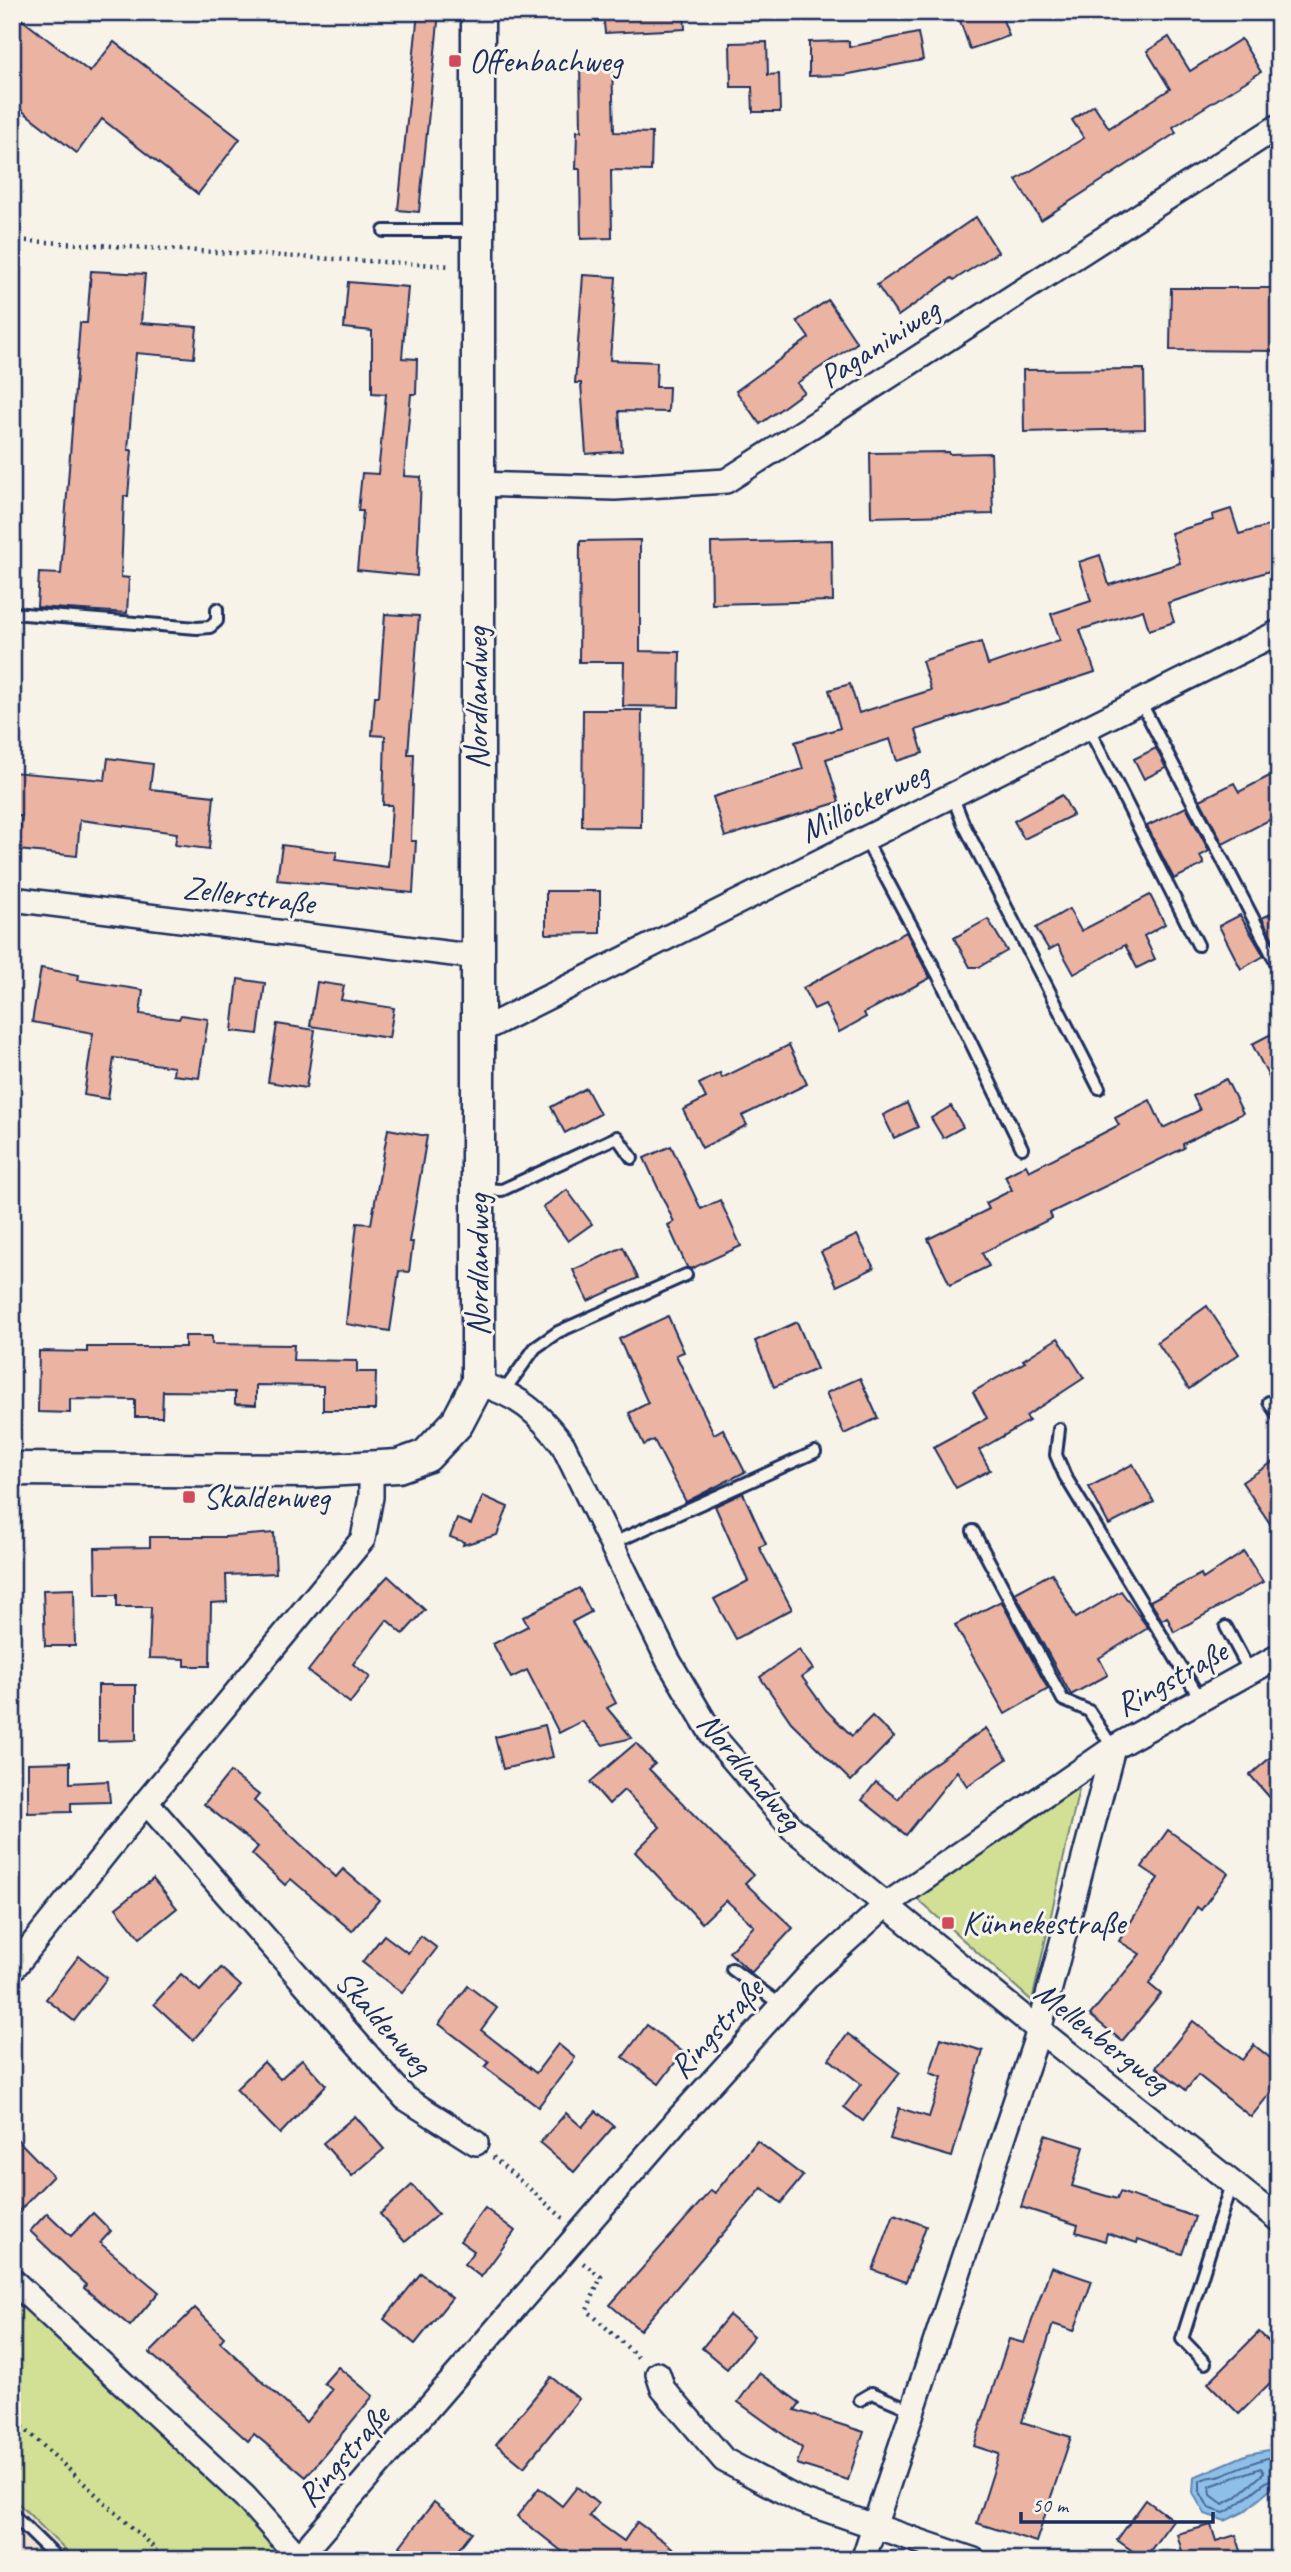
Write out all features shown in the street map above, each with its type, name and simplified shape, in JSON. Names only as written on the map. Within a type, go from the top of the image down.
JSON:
[{"type":"street","name":"Nordlandweg","points":[[12,1469],[190,1472],[371,1469],[398,1466],[426,1456],[491,1387],[478,1189],[478,12]]},
{"type":"street","name":"Paganiniweg","points":[[477,484],[615,488],[726,481],[1279,126]]},
{"type":"street","name":"Millöckerweg","points":[[478,1032],[1279,632]]},
{"type":"street","name":"Zellerstraße","points":[[12,899],[477,957]]},
{"type":"street","name":"Nordlandweg","points":[[491,1387],[541,1417],[563,1445],[668,1660],[713,1736],[792,1828],[886,1905]]},
{"type":"street","points":[[12,1970],[146,1802],[363,1539],[371,1497],[371,1469]]},
{"type":"street","name":"Ringstraße","points":[[300,2558],[573,2240],[810,1974],[886,1905],[1113,1748],[1279,1656]]},
{"type":"street","points":[[863,2560],[1039,2030],[1113,1748]]},
{"type":"street","name":"Skaldenweg","points":[[146,1802],[404,2098],[476,2143]]},
{"type":"street","name":"Mellenbergweg","points":[[886,1905],[1279,2220]]},
{"type":"street","points":[[12,2280],[245,2497],[300,2558]]},
{"type":"street","points":[[658,2374],[663,2389],[724,2460],[800,2501],[974,2560]]},
{"type":"lane","points":[[384,231],[476,231]]},
{"type":"lane","points":[[12,613],[197,628],[210,627],[217,621],[217,609]]},
{"type":"lane","points":[[1140,701],[1279,968]]},
{"type":"lane","points":[[1088,727],[1198,945]]},
{"type":"lane","points":[[951,795],[1099,1088]]},
{"type":"lane","points":[[865,839],[939,977],[1022,1148]]},
{"type":"lane","points":[[478,1189],[502,1189],[617,1138],[632,1158]]},
{"type":"lane","points":[[491,1387],[535,1348],[558,1332],[686,1275]]},
{"type":"lane","points":[[1269,1402],[1279,1417]]},
{"type":"lane","points":[[1059,1429],[1056,1455],[1065,1476],[1201,1700]]},
{"type":"lane","points":[[611,1544],[815,1452]]},
{"type":"lane","points":[[973,1531],[1063,1700],[1089,1711],[1113,1748]]},
{"type":"lane","points":[[1226,1627],[1250,1672]]},
{"type":"lane","points":[[732,1969],[781,2005]]},
{"type":"lane","points":[[1205,2363],[1182,2339],[1232,2181]]},
{"type":"lane","points":[[860,2400],[872,2393],[912,2410]]},
{"type":"lane","points":[[12,2514],[59,2560]]},
{"type":"path","points":[[12,240],[476,267]]},
{"type":"path","points":[[476,2143],[573,2240],[601,2277],[587,2310],[658,2374]]},
{"type":"path","points":[[12,2417],[152,2546],[162,2560]]},
{"type":"shaded area","points":[[12,2497],[36,2520],[75,2560],[12,2560]]},
{"type":"green space","points":[[1080,1784],[1032,2001],[916,1898]]},
{"type":"green space","points":[[12,2288],[292,2560],[75,2560],[12,2497]]},
{"type":"water","points":[[1279,2448],[1279,2482],[1244,2512],[1225,2521],[1205,2514],[1193,2493],[1194,2477],[1248,2454]]},
{"type":"building","points":[[12,12],[90,72],[114,42],[240,139],[198,194],[102,119],[77,153],[12,103]]},
{"type":"building","points":[[418,12],[439,12],[419,212],[398,210]]},
{"type":"building","points":[[603,12],[684,12],[685,29],[605,33]]},
{"type":"building","points":[[957,12],[1000,12],[1009,36],[970,49]]},
{"type":"building","points":[[918,33],[923,60],[844,75],[809,76],[809,42],[849,41],[849,47]]},
{"type":"building","points":[[1169,37],[1190,71],[1241,39],[1261,72],[1173,127],[1176,133],[1041,220],[1016,180],[1084,138],[1072,120],[1094,105],[1109,128],[1170,89],[1147,51]]},
{"type":"building","points":[[767,42],[768,75],[779,74],[780,112],[753,112],[752,87],[731,87],[730,43]]},
{"type":"building","points":[[580,62],[612,62],[614,132],[652,133],[651,171],[611,170],[612,238],[581,239],[580,169],[576,169],[577,131],[581,131]]},
{"type":"building","points":[[976,217],[998,252],[954,280],[952,278],[898,316],[877,285]]},
{"type":"building","points":[[91,271],[145,274],[141,323],[197,327],[194,358],[136,353],[128,450],[132,450],[128,496],[124,496],[121,577],[129,578],[127,613],[37,607],[39,573],[61,574],[80,323],[87,323]]},
{"type":"building","points":[[583,275],[616,277],[610,360],[657,362],[656,387],[669,387],[668,412],[619,411],[622,451],[586,454],[581,383],[575,383]]},
{"type":"building","points":[[348,282],[408,287],[402,358],[417,359],[416,394],[411,394],[404,476],[421,477],[417,576],[357,570],[363,511],[358,511],[362,473],[378,474],[386,394],[372,393],[372,331],[344,328]]},
{"type":"building","points":[[1171,288],[1279,288],[1279,351],[1170,350]]},
{"type":"building","points":[[828,300],[857,343],[797,383],[804,392],[760,424],[736,391],[809,338],[797,321]]},
{"type":"building","points":[[1144,369],[1145,429],[1024,432],[1023,370]]},
{"type":"building","points":[[870,453],[991,453],[993,514],[871,517]]},
{"type":"building","points":[[1231,509],[1239,534],[1279,523],[1279,568],[1168,603],[1174,622],[1162,626],[1149,630],[1143,610],[1080,630],[1095,672],[916,730],[923,753],[897,761],[890,739],[826,759],[839,802],[725,837],[713,797],[803,769],[795,742],[840,728],[829,690],[850,684],[859,713],[931,690],[922,661],[981,642],[988,665],[1060,640],[1051,614],[1091,601],[1079,562],[1100,555],[1109,585],[1180,563],[1171,533],[1213,520],[1212,515]]},
{"type":"building","points":[[640,540],[640,651],[680,652],[679,707],[623,706],[624,662],[579,662],[580,541]]},
{"type":"building","points":[[832,540],[833,601],[712,604],[711,543]]},
{"type":"building","points":[[385,614],[419,616],[408,754],[414,754],[411,841],[416,841],[413,893],[277,880],[282,845],[337,852],[335,860],[388,867],[392,805],[383,805],[385,736],[372,735],[375,696],[379,696]]},
{"type":"building","points":[[583,710],[642,710],[641,827],[582,826]]},
{"type":"building","points":[[1156,748],[1166,768],[1144,779],[1134,759]]},
{"type":"building","points":[[108,758],[153,764],[150,789],[214,796],[209,849],[175,845],[177,833],[80,820],[77,856],[18,850],[22,816],[12,816],[12,772],[105,780]]},
{"type":"building","points":[[1279,771],[1279,815],[1223,844],[1200,800],[1234,783],[1239,792]]},
{"type":"building","points":[[1062,795],[1073,815],[1024,839],[1014,821]]},
{"type":"building","points":[[1186,807],[1209,851],[1200,856],[1204,864],[1174,879],[1147,826]]},
{"type":"building","points":[[546,891],[600,891],[600,933],[546,934]]},
{"type":"building","points":[[1150,895],[1165,924],[1144,936],[1155,959],[1137,968],[1125,945],[1074,974],[1058,945],[1049,950],[1036,928],[1069,909],[1081,931]]},
{"type":"building","points":[[1279,910],[1279,949],[1278,949],[1262,918]]},
{"type":"building","points":[[1240,915],[1264,956],[1241,969],[1219,926]]},
{"type":"building","points":[[988,919],[1007,951],[979,967],[970,967],[954,938]]},
{"type":"building","points":[[906,932],[930,978],[864,1013],[866,1017],[839,1032],[825,1004],[814,1009],[803,988]]},
{"type":"building","points":[[41,968],[79,975],[78,980],[143,990],[140,1014],[179,1019],[181,1015],[208,1019],[199,1078],[173,1075],[174,1067],[114,1058],[108,1099],[84,1095],[93,1033],[32,1022]]},
{"type":"building","points":[[238,979],[265,983],[258,1034],[232,1031]]},
{"type":"building","points":[[317,982],[344,986],[341,1000],[394,1008],[389,1038],[310,1026]]},
{"type":"building","points":[[277,1024],[315,1030],[306,1088],[268,1082]]},
{"type":"building","points":[[1279,1030],[1279,1097],[1252,1044]]},
{"type":"building","points":[[789,1045],[807,1084],[742,1116],[747,1125],[702,1148],[683,1110],[706,1098],[699,1084],[720,1073],[722,1078]]},
{"type":"building","points":[[1226,1079],[1243,1113],[1183,1144],[1184,1148],[1050,1213],[1052,1218],[982,1253],[989,1266],[950,1285],[928,1239],[989,1209],[986,1203],[1012,1190],[1005,1176],[1026,1165],[1029,1171],[1119,1125],[1115,1118],[1150,1100],[1163,1128],[1200,1110],[1193,1096]]},
{"type":"building","points":[[586,1088],[600,1114],[565,1133],[551,1107]]},
{"type":"building","points":[[907,1103],[918,1127],[894,1138],[883,1115]]},
{"type":"building","points":[[951,1106],[963,1127],[943,1138],[931,1118]]},
{"type":"building","points":[[388,1129],[427,1136],[409,1242],[413,1242],[409,1272],[399,1271],[390,1331],[346,1324],[357,1223],[371,1224]]},
{"type":"building","points":[[671,1146],[701,1209],[720,1200],[741,1246],[691,1269],[687,1267],[668,1225],[674,1222],[644,1158]]},
{"type":"building","points":[[567,1190],[592,1224],[568,1241],[543,1207]]},
{"type":"building","points":[[857,1235],[874,1268],[837,1286],[821,1252]]},
{"type":"building","points":[[623,1247],[638,1278],[588,1301],[573,1270]]},
{"type":"building","points":[[1207,1306],[1239,1354],[1189,1389],[1157,1342]]},
{"type":"building","points":[[668,1316],[684,1352],[676,1355],[714,1434],[723,1429],[745,1472],[686,1502],[654,1440],[644,1445],[629,1413],[648,1403],[619,1339]]},
{"type":"building","points":[[797,1322],[817,1369],[774,1387],[755,1341]]},
{"type":"building","points":[[185,1336],[212,1336],[212,1344],[294,1345],[293,1360],[357,1361],[357,1372],[376,1372],[375,1410],[323,1410],[323,1386],[256,1385],[256,1405],[235,1404],[235,1392],[163,1391],[162,1417],[135,1417],[135,1400],[70,1399],[70,1413],[38,1412],[39,1351],[87,1352],[87,1347],[185,1347]]},
{"type":"building","points":[[1058,1338],[1084,1378],[1026,1416],[1029,1421],[979,1450],[990,1470],[956,1488],[933,1447],[987,1418],[973,1392],[1025,1362],[1023,1360]]},
{"type":"building","points":[[860,1378],[878,1418],[844,1434],[826,1393]]},
{"type":"building","points":[[1279,1458],[1279,1537],[1242,1482]]},
{"type":"building","points":[[1133,1464],[1154,1502],[1109,1525],[1089,1487]]},
{"type":"building","points":[[743,1493],[766,1544],[759,1547],[792,1609],[736,1639],[714,1599],[748,1581],[715,1506]]},
{"type":"building","points":[[483,1496],[508,1507],[497,1535],[463,1545],[464,1542],[450,1537],[457,1519],[471,1524]]},
{"type":"building","points":[[274,1533],[276,1573],[226,1575],[227,1602],[211,1603],[210,1666],[185,1666],[185,1659],[149,1658],[151,1607],[117,1607],[117,1595],[96,1595],[95,1548],[150,1547],[150,1537],[225,1537]]},
{"type":"building","points":[[1244,1552],[1263,1582],[1174,1632],[1167,1617],[1162,1620],[1150,1601],[1201,1574],[1203,1579]]},
{"type":"building","points":[[1052,1573],[1076,1618],[1121,1591],[1148,1628],[1099,1658],[1108,1675],[1071,1695],[1015,1593]]},
{"type":"building","points":[[388,1576],[425,1610],[403,1634],[387,1620],[353,1664],[370,1677],[350,1703],[308,1671],[354,1612]]},
{"type":"building","points":[[579,1588],[591,1612],[572,1622],[616,1703],[607,1708],[632,1738],[603,1745],[582,1721],[559,1733],[527,1670],[511,1678],[493,1644],[528,1626],[523,1617]]},
{"type":"building","points":[[74,1589],[75,1646],[45,1646],[43,1590]]},
{"type":"building","points":[[1001,1601],[1048,1689],[1005,1714],[955,1625]]},
{"type":"building","points":[[799,1650],[813,1669],[802,1677],[826,1710],[852,1736],[872,1716],[894,1737],[851,1781],[791,1722],[760,1677]]},
{"type":"building","points":[[98,1685],[136,1685],[136,1740],[98,1741]]},
{"type":"building","points":[[545,1725],[553,1757],[503,1769],[495,1737]]},
{"type":"building","points":[[986,1728],[1007,1759],[967,1786],[957,1771],[906,1835],[862,1800],[876,1782],[898,1799],[915,1777]]},
{"type":"building","points":[[636,1743],[655,1764],[649,1769],[753,1875],[745,1883],[793,1928],[751,1973],[729,1952],[754,1926],[726,1900],[702,1923],[635,1852],[660,1827],[624,1790],[609,1804],[590,1782]]},
{"type":"building","points":[[1279,1750],[1279,1808],[1250,1775]]},
{"type":"building","points":[[70,1762],[70,1783],[108,1781],[110,1802],[71,1803],[71,1812],[28,1813],[28,1763]]},
{"type":"building","points":[[230,1772],[259,1795],[254,1801],[336,1877],[343,1869],[379,1900],[352,1931],[291,1879],[285,1885],[252,1854],[258,1847],[204,1804]]},
{"type":"building","points":[[1168,1830],[1228,1873],[1201,1910],[1197,1907],[1149,1984],[1161,1994],[1122,2041],[1090,2015],[1140,1954],[1119,1941],[1158,1878],[1142,1867]]},
{"type":"building","points":[[153,1879],[177,1908],[140,1938],[116,1908]]},
{"type":"building","points":[[384,1935],[408,1953],[421,1936],[437,1948],[402,1993],[362,1962]]},
{"type":"building","points":[[79,1956],[107,1978],[74,2021],[46,1999]]},
{"type":"building","points":[[221,1968],[241,1986],[193,2040],[154,2004],[181,1974],[200,1991]]},
{"type":"building","points":[[468,1986],[497,2008],[481,2030],[536,2073],[558,2044],[575,2058],[538,2107],[485,2067],[489,2062],[439,2024]]},
{"type":"building","points":[[1193,2021],[1242,2060],[1254,2045],[1279,2065],[1279,2082],[1251,2117],[1198,2075],[1186,2090],[1156,2067]]},
{"type":"building","points":[[647,2025],[683,2052],[659,2084],[623,2057]]},
{"type":"building","points":[[848,2034],[900,2073],[863,2121],[844,2107],[861,2084],[829,2059]]},
{"type":"building","points":[[941,2038],[983,2051],[952,2157],[890,2139],[899,2108],[929,2117],[942,2077],[930,2073]]},
{"type":"building","points":[[302,2059],[326,2085],[280,2134],[236,2089],[264,2062],[280,2079]]},
{"type":"building","points":[[596,2111],[614,2126],[574,2172],[540,2143],[566,2113],[582,2127]]},
{"type":"building","points":[[355,2116],[384,2149],[352,2176],[323,2143]]},
{"type":"building","points":[[12,2134],[53,2176],[12,2218]]},
{"type":"building","points":[[1045,2135],[1084,2147],[1072,2186],[1117,2199],[1120,2192],[1195,2217],[1182,2254],[1138,2239],[1137,2243],[1107,2233],[1105,2241],[1076,2232],[1078,2225],[1021,2207]]},
{"type":"building","points":[[757,2141],[803,2176],[781,2203],[762,2188],[640,2330],[610,2305],[711,2190],[715,2193]]},
{"type":"building","points":[[412,2185],[438,2214],[405,2242],[380,2214]]},
{"type":"building","points":[[485,2208],[515,2231],[481,2277],[464,2264],[474,2251],[460,2241]]},
{"type":"building","points":[[47,2213],[71,2236],[93,2213],[111,2231],[100,2243],[159,2292],[130,2326],[84,2288],[86,2285],[30,2231]]},
{"type":"building","points":[[894,2214],[926,2226],[906,2282],[873,2270]]},
{"type":"building","points":[[1051,2267],[1092,2281],[1074,2331],[1053,2324],[1022,2422],[1071,2437],[1036,2542],[977,2523],[999,2454],[974,2446],[1009,2339],[1024,2343]]},
{"type":"building","points":[[421,2273],[452,2298],[415,2344],[384,2319]]},
{"type":"building","points":[[195,2308],[224,2337],[220,2342],[306,2422],[332,2390],[324,2383],[338,2367],[373,2396],[306,2477],[254,2434],[248,2441],[150,2353]]},
{"type":"building","points":[[729,2315],[754,2336],[727,2369],[702,2348]]},
{"type":"building","points":[[1259,2332],[1279,2351],[1279,2374],[1239,2414],[1208,2383]]},
{"type":"building","points":[[759,2373],[800,2403],[795,2410],[864,2432],[848,2480],[797,2464],[802,2448],[738,2402]]},
{"type":"building","points":[[551,2377],[579,2399],[524,2467],[496,2444]]},
{"type":"building","points":[[577,2487],[598,2504],[589,2516],[624,2541],[637,2522],[689,2560],[573,2560],[517,2516],[539,2488],[562,2506]]},
{"type":"building","points":[[1146,2500],[1173,2520],[1144,2559],[1117,2540]]},
{"type":"building","points":[[434,2502],[472,2532],[450,2560],[418,2560],[400,2546]]},
{"type":"building","points":[[1211,2525],[1216,2541],[1236,2535],[1243,2557],[1232,2560],[1171,2560],[1171,2554],[1182,2551],[1177,2534]]},
{"type":"place","name":"Offenbachweg","points":[[455,61]]},
{"type":"place","name":"Skaldenweg","points":[[189,1497]]},
{"type":"place","name":"Künnekestraße","points":[[948,1923]]}]
